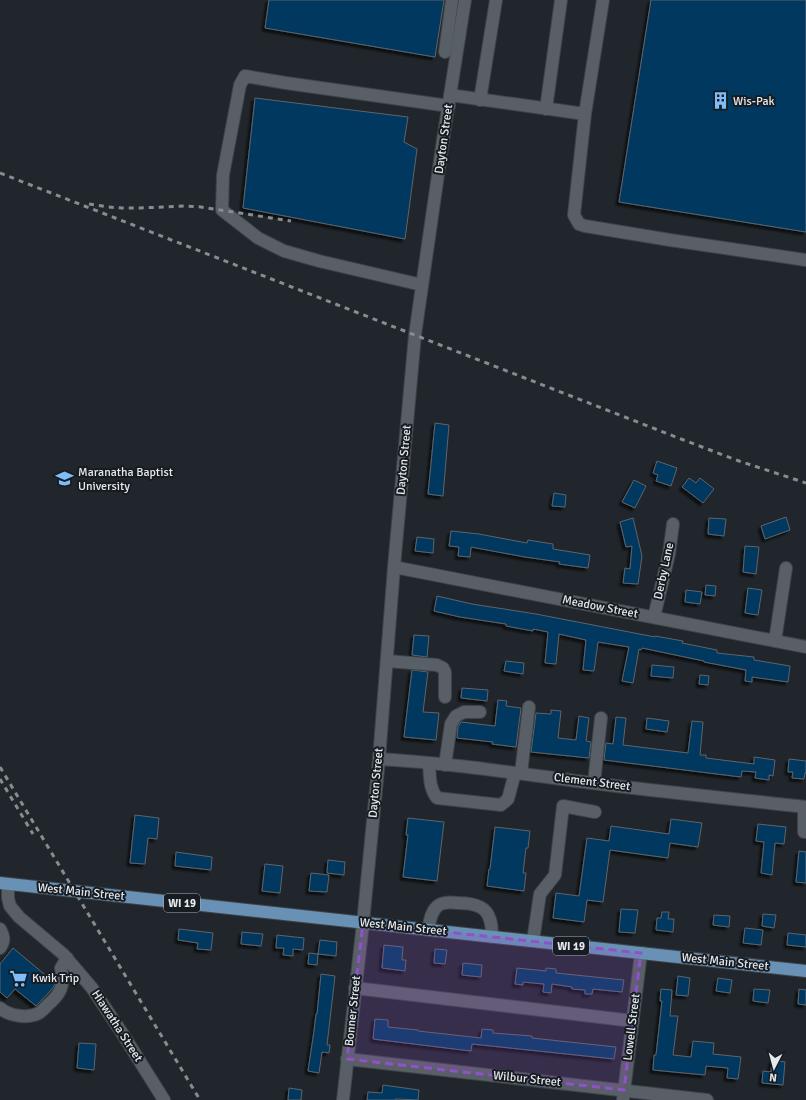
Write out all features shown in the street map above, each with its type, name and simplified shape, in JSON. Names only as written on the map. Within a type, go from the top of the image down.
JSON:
[{"type":"main road","name":"West Main Street","points":[[4,883],[806,971]]},
{"type":"street","points":[[445,52],[452,0]]},
{"type":"street","name":"Dayton Street","points":[[363,923],[379,759],[394,567],[415,335],[465,0]]},
{"type":"street","points":[[480,100],[496,0]]},
{"type":"street","points":[[546,108],[561,0]]},
{"type":"street","points":[[603,0],[585,114],[574,215],[579,224],[670,240],[806,260]]},
{"type":"street","points":[[422,285],[319,261],[284,251],[258,238],[222,210],[223,176],[240,85],[245,76],[286,83],[449,101],[480,100],[585,114]]},
{"type":"street","name":"Derby Lane","points":[[654,617],[669,554],[673,524]]},
{"type":"street","name":"Meadow Street","points":[[394,567],[806,647]]},
{"type":"street","points":[[775,641],[786,568]]},
{"type":"street","points":[[387,661],[437,665],[443,668],[446,672],[445,697]]},
{"type":"street","points":[[430,763],[430,783],[433,793],[437,798],[502,805],[508,799],[518,773],[529,707]]},
{"type":"street","points":[[446,765],[451,724],[456,716],[464,712],[480,712]]},
{"type":"street","points":[[594,783],[601,718]]},
{"type":"street","name":"Clement Street","points":[[379,759],[430,763],[805,807]]},
{"type":"street","points":[[534,942],[540,894],[555,875],[563,806],[594,812]]},
{"type":"street","points":[[805,807],[804,832],[806,832]]},
{"type":"street","name":"Hiawatha Street","points":[[4,883],[10,906],[19,917],[67,958],[92,988],[164,1100]]},
{"type":"street","points":[[428,930],[431,914],[440,904],[453,902],[480,907],[488,914],[492,925],[492,937]]},
{"type":"street","name":"Bonner Street","points":[[343,1100],[363,923]]},
{"type":"street","points":[[0,929],[4,935],[3,944],[0,948]]},
{"type":"street","name":"Lowell Street","points":[[623,1095],[641,953]]},
{"type":"street","points":[[0,1008],[4,1012],[16,1015],[29,1016],[40,1013],[58,994],[62,984],[61,968],[67,958]]},
{"type":"street","points":[[355,988],[632,1021]]},
{"type":"street","name":"Wilbur Street","points":[[348,1059],[623,1095],[707,1100]]},
{"type":"highlighted area","points":[[363,923],[641,953],[624,1090],[347,1059]]},
{"type":"building","points":[[269,0],[444,0],[435,57],[265,28]]},
{"type":"building","name":"Wis-Pak","points":[[651,0],[806,0],[806,232],[619,202]]},
{"type":"building","points":[[255,98],[408,117],[404,142],[417,149],[405,239],[243,208]]},
{"type":"building","points":[[435,423],[449,425],[443,496],[428,494]]},
{"type":"building","points":[[657,461],[677,468],[671,486],[656,481],[658,475],[653,473]]},
{"type":"building","points":[[689,478],[696,483],[700,478],[714,489],[703,503],[682,487]]},
{"type":"building","points":[[634,480],[646,486],[635,508],[622,502]]},
{"type":"building","points":[[554,493],[566,495],[565,507],[552,506]]},
{"type":"building","points":[[786,517],[790,530],[765,539],[761,526]]},
{"type":"building","points":[[633,518],[642,556],[638,584],[623,583],[625,568],[630,569],[632,546],[626,547],[620,522]]},
{"type":"building","points":[[709,518],[726,519],[724,536],[708,534]]},
{"type":"building","points":[[451,531],[479,534],[527,543],[528,540],[553,544],[553,549],[590,555],[588,568],[471,547],[470,557],[458,556],[459,547],[449,546]]},
{"type":"building","points":[[417,537],[434,539],[433,553],[415,551]]},
{"type":"building","points":[[745,546],[759,547],[756,574],[743,572]]},
{"type":"building","points":[[706,585],[716,586],[715,596],[705,595]]},
{"type":"building","points":[[748,588],[762,590],[758,615],[745,613]]},
{"type":"building","points":[[686,590],[702,592],[700,604],[685,602]]},
{"type":"building","points":[[437,596],[472,604],[536,614],[683,641],[682,643],[717,650],[717,653],[754,657],[754,660],[790,666],[788,682],[752,677],[752,682],[745,681],[746,670],[642,648],[641,650],[639,649],[633,683],[622,681],[629,647],[598,642],[594,671],[583,670],[586,640],[559,634],[556,664],[545,663],[548,632],[533,629],[533,631],[506,626],[506,624],[460,617],[434,611]]},
{"type":"building","points":[[414,635],[429,636],[427,657],[412,655]]},
{"type":"building","points":[[506,661],[524,663],[523,674],[504,671]]},
{"type":"building","points":[[652,665],[674,667],[673,678],[651,676]]},
{"type":"building","points":[[412,670],[428,672],[423,712],[439,713],[436,740],[404,737]]},
{"type":"building","points":[[700,675],[709,676],[708,685],[699,684]]},
{"type":"building","points":[[462,688],[488,690],[487,701],[461,698]]},
{"type":"building","points":[[498,700],[507,701],[506,706],[521,708],[516,747],[492,744],[493,742],[457,738],[458,727],[461,722],[495,726]]},
{"type":"building","points":[[551,710],[561,711],[558,738],[576,740],[579,716],[589,718],[586,741],[591,742],[589,758],[531,752],[536,713],[551,714]]},
{"type":"building","points":[[616,717],[626,718],[623,745],[688,753],[692,721],[703,722],[700,755],[706,755],[706,758],[754,764],[754,757],[775,760],[773,776],[769,775],[769,780],[755,778],[756,772],[742,771],[741,777],[604,760],[606,743],[613,744]]},
{"type":"building","points":[[647,718],[669,721],[667,732],[646,729]]},
{"type":"building","points":[[789,759],[806,761],[806,773],[804,779],[792,778],[793,772],[788,772]]},
{"type":"building","points":[[135,815],[159,818],[157,839],[148,838],[145,864],[130,863]]},
{"type":"building","points":[[408,818],[444,822],[437,881],[403,877],[408,835],[406,835]]},
{"type":"building","points":[[671,819],[702,823],[698,847],[670,843],[668,858],[610,850],[603,902],[587,900],[584,922],[553,918],[556,893],[579,896],[587,838],[609,841],[611,826],[669,834]]},
{"type":"building","points":[[758,824],[786,827],[784,844],[775,843],[772,875],[761,873],[764,842],[756,841]]},
{"type":"building","points":[[495,827],[530,831],[523,873],[526,873],[524,891],[487,886]]},
{"type":"building","points":[[799,851],[806,852],[806,883],[796,882]]},
{"type":"building","points":[[176,852],[212,857],[211,870],[175,866]]},
{"type":"building","points":[[328,860],[345,862],[344,875],[327,873]]},
{"type":"building","points":[[265,864],[283,866],[280,893],[262,891]]},
{"type":"building","points":[[311,873],[329,875],[327,892],[309,891]]},
{"type":"building","points":[[621,909],[638,910],[635,933],[619,932]]},
{"type":"building","points":[[662,912],[669,912],[668,919],[674,919],[673,932],[656,930],[657,918],[661,918]]},
{"type":"building","points":[[763,914],[776,915],[774,928],[762,926]]},
{"type":"building","points":[[714,915],[730,916],[729,927],[713,925]]},
{"type":"building","points":[[745,928],[763,930],[761,945],[743,943]]},
{"type":"building","points":[[179,929],[213,933],[211,950],[197,949],[198,943],[178,940]]},
{"type":"building","points":[[242,932],[263,934],[261,946],[241,944]]},
{"type":"building","points":[[788,933],[806,935],[806,947],[787,945]]},
{"type":"building","points":[[277,935],[304,938],[303,950],[293,949],[293,956],[283,955],[284,948],[276,948]]},
{"type":"building","points":[[320,940],[337,942],[336,956],[318,954]]},
{"type":"building","points":[[384,945],[403,947],[402,960],[406,960],[405,971],[382,968]]},
{"type":"building","points":[[13,948],[55,983],[53,988],[36,1006],[15,989],[7,998],[0,992],[0,964]]},
{"type":"building","points":[[435,949],[447,950],[445,964],[434,963]]},
{"type":"building","points":[[309,953],[318,954],[317,965],[308,964]]},
{"type":"building","points":[[463,963],[482,965],[481,977],[462,975]]},
{"type":"building","points":[[517,968],[546,971],[546,968],[556,969],[556,973],[624,980],[622,992],[593,989],[592,994],[585,994],[585,990],[572,989],[572,987],[552,984],[551,993],[543,992],[544,984],[523,982],[523,985],[515,984]]},
{"type":"building","points":[[321,974],[335,976],[327,1045],[330,1045],[329,1053],[322,1052],[319,1073],[308,1071],[317,1014]]},
{"type":"building","points":[[678,976],[690,978],[688,996],[676,995]]},
{"type":"building","points":[[718,978],[732,980],[730,993],[716,991]]},
{"type":"building","points":[[661,989],[672,990],[670,1016],[678,1016],[673,1055],[691,1057],[693,1041],[714,1043],[713,1054],[741,1057],[738,1079],[727,1078],[728,1068],[706,1066],[705,1075],[653,1070],[662,1001],[660,1001]]},
{"type":"building","points":[[754,989],[770,990],[768,1003],[753,1001]]},
{"type":"building","points":[[799,989],[806,990],[806,1005],[798,1004]]},
{"type":"building","points":[[375,1019],[388,1020],[388,1027],[418,1031],[481,1038],[482,1029],[493,1030],[493,1033],[532,1036],[532,1038],[616,1047],[614,1059],[472,1044],[471,1051],[373,1039]]},
{"type":"building","points":[[79,1043],[96,1044],[94,1070],[77,1068]]},
{"type":"building","points":[[772,1060],[785,1062],[783,1085],[762,1083],[763,1071],[771,1072]]},
{"type":"building","points":[[383,1085],[419,1090],[418,1100],[367,1100],[368,1092],[382,1093]]},
{"type":"building","points":[[289,1088],[302,1090],[301,1100],[288,1100]]},
{"type":"railway","points":[[0,173],[681,439],[739,461],[806,483]]},
{"type":"railway","points":[[89,204],[122,208],[185,206],[201,207],[291,221]]},
{"type":"railway","points":[[0,767],[200,1100]]},
{"type":"railway","points":[[0,779],[33,834]]},
{"type":"place","name":"Wis-Pak","points":[[720,101]]},
{"type":"place","name":"Maranatha Baptist University","points":[[65,479]]},
{"type":"place","name":"Kwik Trip","points":[[19,978]]}]
